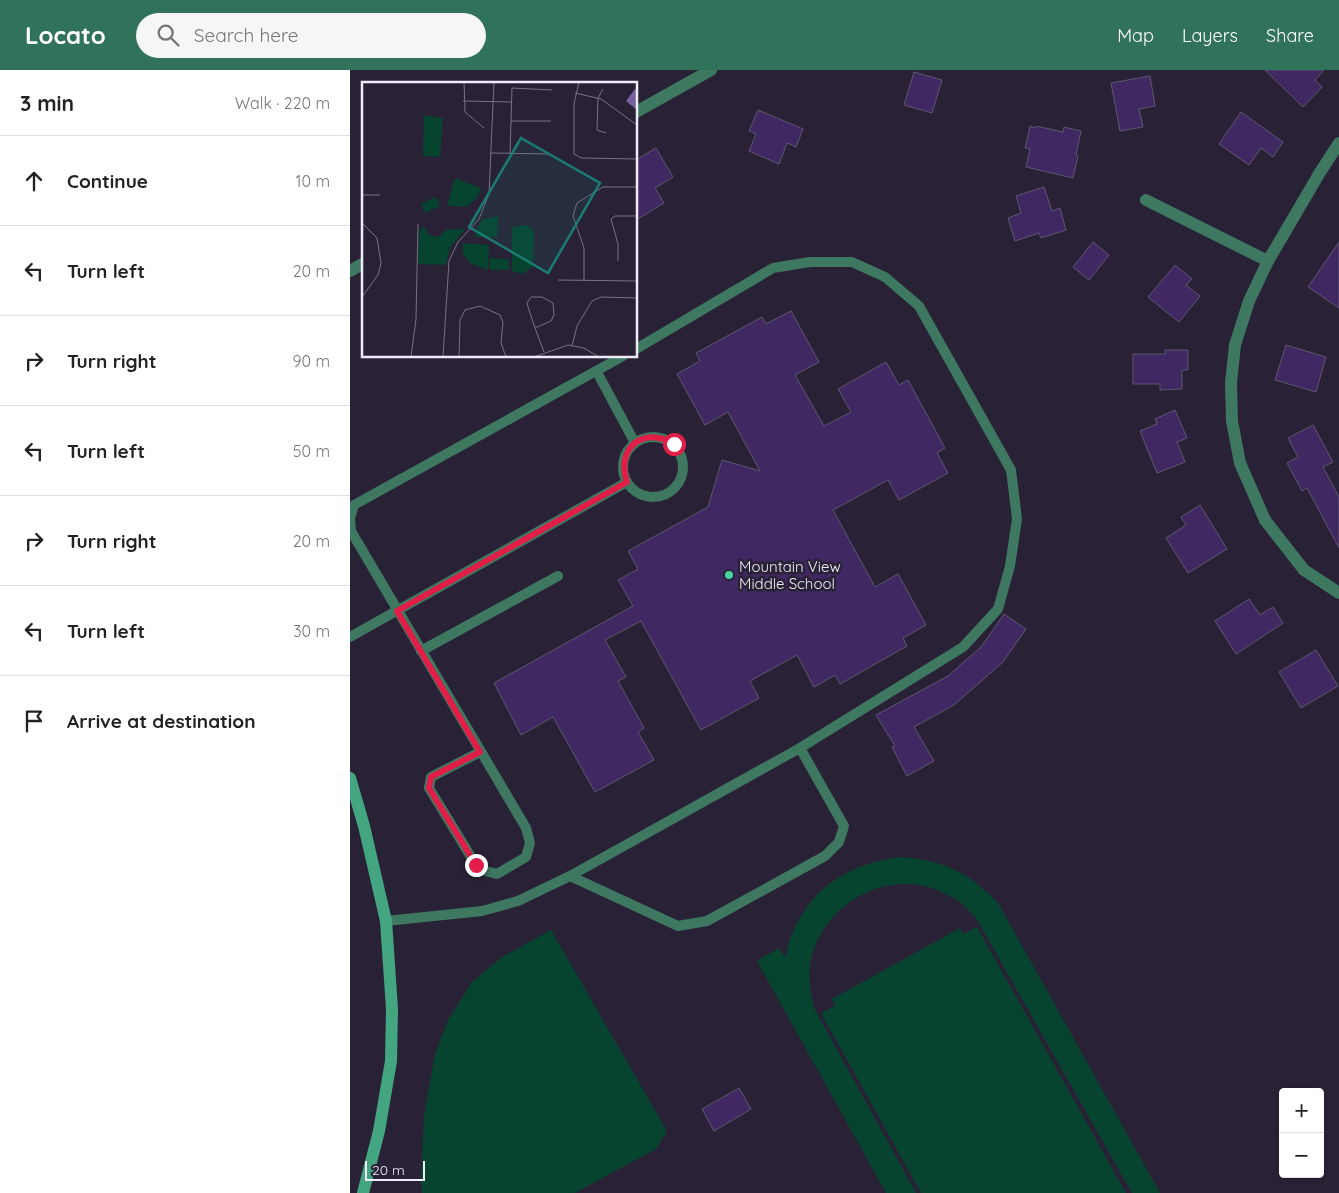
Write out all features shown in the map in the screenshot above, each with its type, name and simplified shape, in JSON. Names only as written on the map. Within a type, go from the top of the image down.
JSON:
[{"type":"main road","points":[[350,778],[364,826],[386,921],[392,1009],[392,1061],[379,1130],[363,1193]]},
{"type":"street","points":[[638,111],[711,70]]},
{"type":"street","points":[[1339,144],[1319,174],[1268,261],[1249,301],[1235,345],[1231,393],[1232,421],[1240,463],[1265,520],[1304,570],[1339,593]]},
{"type":"street","points":[[1146,200],[1268,261]]},
{"type":"street","points":[[350,271],[362,264]]},
{"type":"lane","points":[[386,921],[482,911],[518,901],[570,876],[800,748],[962,647],[998,608],[1010,566],[1017,519],[1011,470],[919,306],[885,277],[852,262],[810,262],[773,268],[638,348]]},
{"type":"lane","points":[[480,752],[431,777],[429,788],[476,865],[496,874],[526,857],[530,843],[526,828],[351,531],[350,518],[354,505],[620,358]]},
{"type":"lane","points":[[597,372],[635,443]]},
{"type":"lane","points":[[647,437],[656,437],[666,439],[674,444],[683,460],[681,479],[676,487],[660,496],[650,496],[641,494],[627,482],[623,464],[626,454],[635,443],[647,437]]},
{"type":"lane","points":[[350,637],[627,482]]},
{"type":"lane","points":[[421,651],[558,576]]},
{"type":"lane","points":[[570,876],[678,926],[707,921],[825,856],[839,842],[844,826],[800,748]]},
{"type":"green space","points":[[899,857],[928,861],[953,869],[976,883],[998,903],[1160,1193],[1132,1193],[976,918],[950,896],[929,887],[908,884],[887,886],[867,892],[849,903],[833,917],[821,935],[812,955],[809,975],[814,1008],[916,1193],[886,1193],[757,961],[779,948],[785,958],[791,937],[800,918],[824,888],[858,868],[877,861]]},
{"type":"green space","points":[[977,927],[1126,1193],[921,1193],[821,1013],[835,1006],[832,999],[960,928],[963,934]]},
{"type":"green space","points":[[551,930],[667,1131],[656,1149],[575,1193],[422,1193],[424,1116],[435,1054],[448,1020],[472,982],[502,957]]},
{"type":"building","points":[[1265,70],[1324,70],[1315,80],[1322,87],[1303,107]]},
{"type":"building","points":[[914,72],[942,80],[932,113],[904,105]]},
{"type":"building","points":[[1150,76],[1155,106],[1139,109],[1143,127],[1120,131],[1111,83]]},
{"type":"building","points":[[758,110],[803,129],[796,147],[787,143],[779,164],[749,151],[756,134],[749,131]]},
{"type":"building","points":[[1241,112],[1283,142],[1273,157],[1261,148],[1249,165],[1219,144]]},
{"type":"building","points":[[1030,126],[1063,132],[1064,127],[1081,131],[1073,178],[1026,167],[1030,149],[1025,148]]},
{"type":"building","points":[[656,148],[673,177],[655,188],[664,203],[638,219],[638,159]]},
{"type":"building","points":[[1044,187],[1052,211],[1060,208],[1066,230],[1041,238],[1039,233],[1015,241],[1008,218],[1021,213],[1016,196]]},
{"type":"building","points":[[1093,242],[1109,255],[1089,280],[1073,267]]},
{"type":"building","points":[[1339,242],[1339,308],[1308,287]]},
{"type":"building","points":[[1175,265],[1192,279],[1186,285],[1200,296],[1179,322],[1148,297]]},
{"type":"building","points":[[791,311],[819,362],[795,375],[824,426],[851,412],[838,389],[886,362],[899,385],[908,380],[945,448],[937,453],[948,473],[899,500],[888,480],[833,510],[875,587],[898,574],[926,625],[903,638],[907,646],[840,684],[835,675],[814,687],[797,655],[750,681],[759,698],[701,730],[641,621],[605,640],[626,677],[618,681],[644,728],[638,732],[654,760],[595,792],[553,717],[521,735],[494,683],[633,606],[618,580],[638,569],[628,551],[708,507],[722,460],[760,471],[728,412],[705,425],[677,374],[700,361],[696,353],[762,317],[766,324]]},
{"type":"building","points":[[1286,345],[1326,357],[1316,392],[1275,380]]},
{"type":"building","points":[[1165,350],[1188,350],[1188,370],[1182,370],[1182,389],[1160,390],[1160,384],[1133,384],[1133,354],[1166,354]]},
{"type":"building","points":[[1175,410],[1187,438],[1177,442],[1185,462],[1157,473],[1140,431],[1157,424],[1155,419]]},
{"type":"building","points":[[1313,425],[1333,462],[1323,467],[1339,497],[1339,548],[1307,488],[1302,491],[1287,463],[1298,457],[1288,438]]},
{"type":"building","points":[[1200,505],[1227,549],[1188,573],[1166,538],[1186,525],[1181,517]]},
{"type":"building","points":[[1249,599],[1260,615],[1273,607],[1283,623],[1236,654],[1215,621]]},
{"type":"building","points":[[1004,614],[1026,629],[1003,662],[954,705],[914,727],[934,761],[907,776],[892,747],[895,746],[876,715],[948,676],[981,647]]},
{"type":"building","points":[[1316,650],[1338,686],[1301,708],[1279,672]]},
{"type":"building","points":[[739,1088],[751,1109],[714,1131],[702,1109]]},
{"type":"place","name":"Mountain View Middle School","points":[[729,575]]},
{"type":"route","points":[[476,865],[429,788],[431,777],[480,752],[397,611],[627,482],[623,464],[631,446],[638,440],[656,437],[666,439],[674,444]]}]
